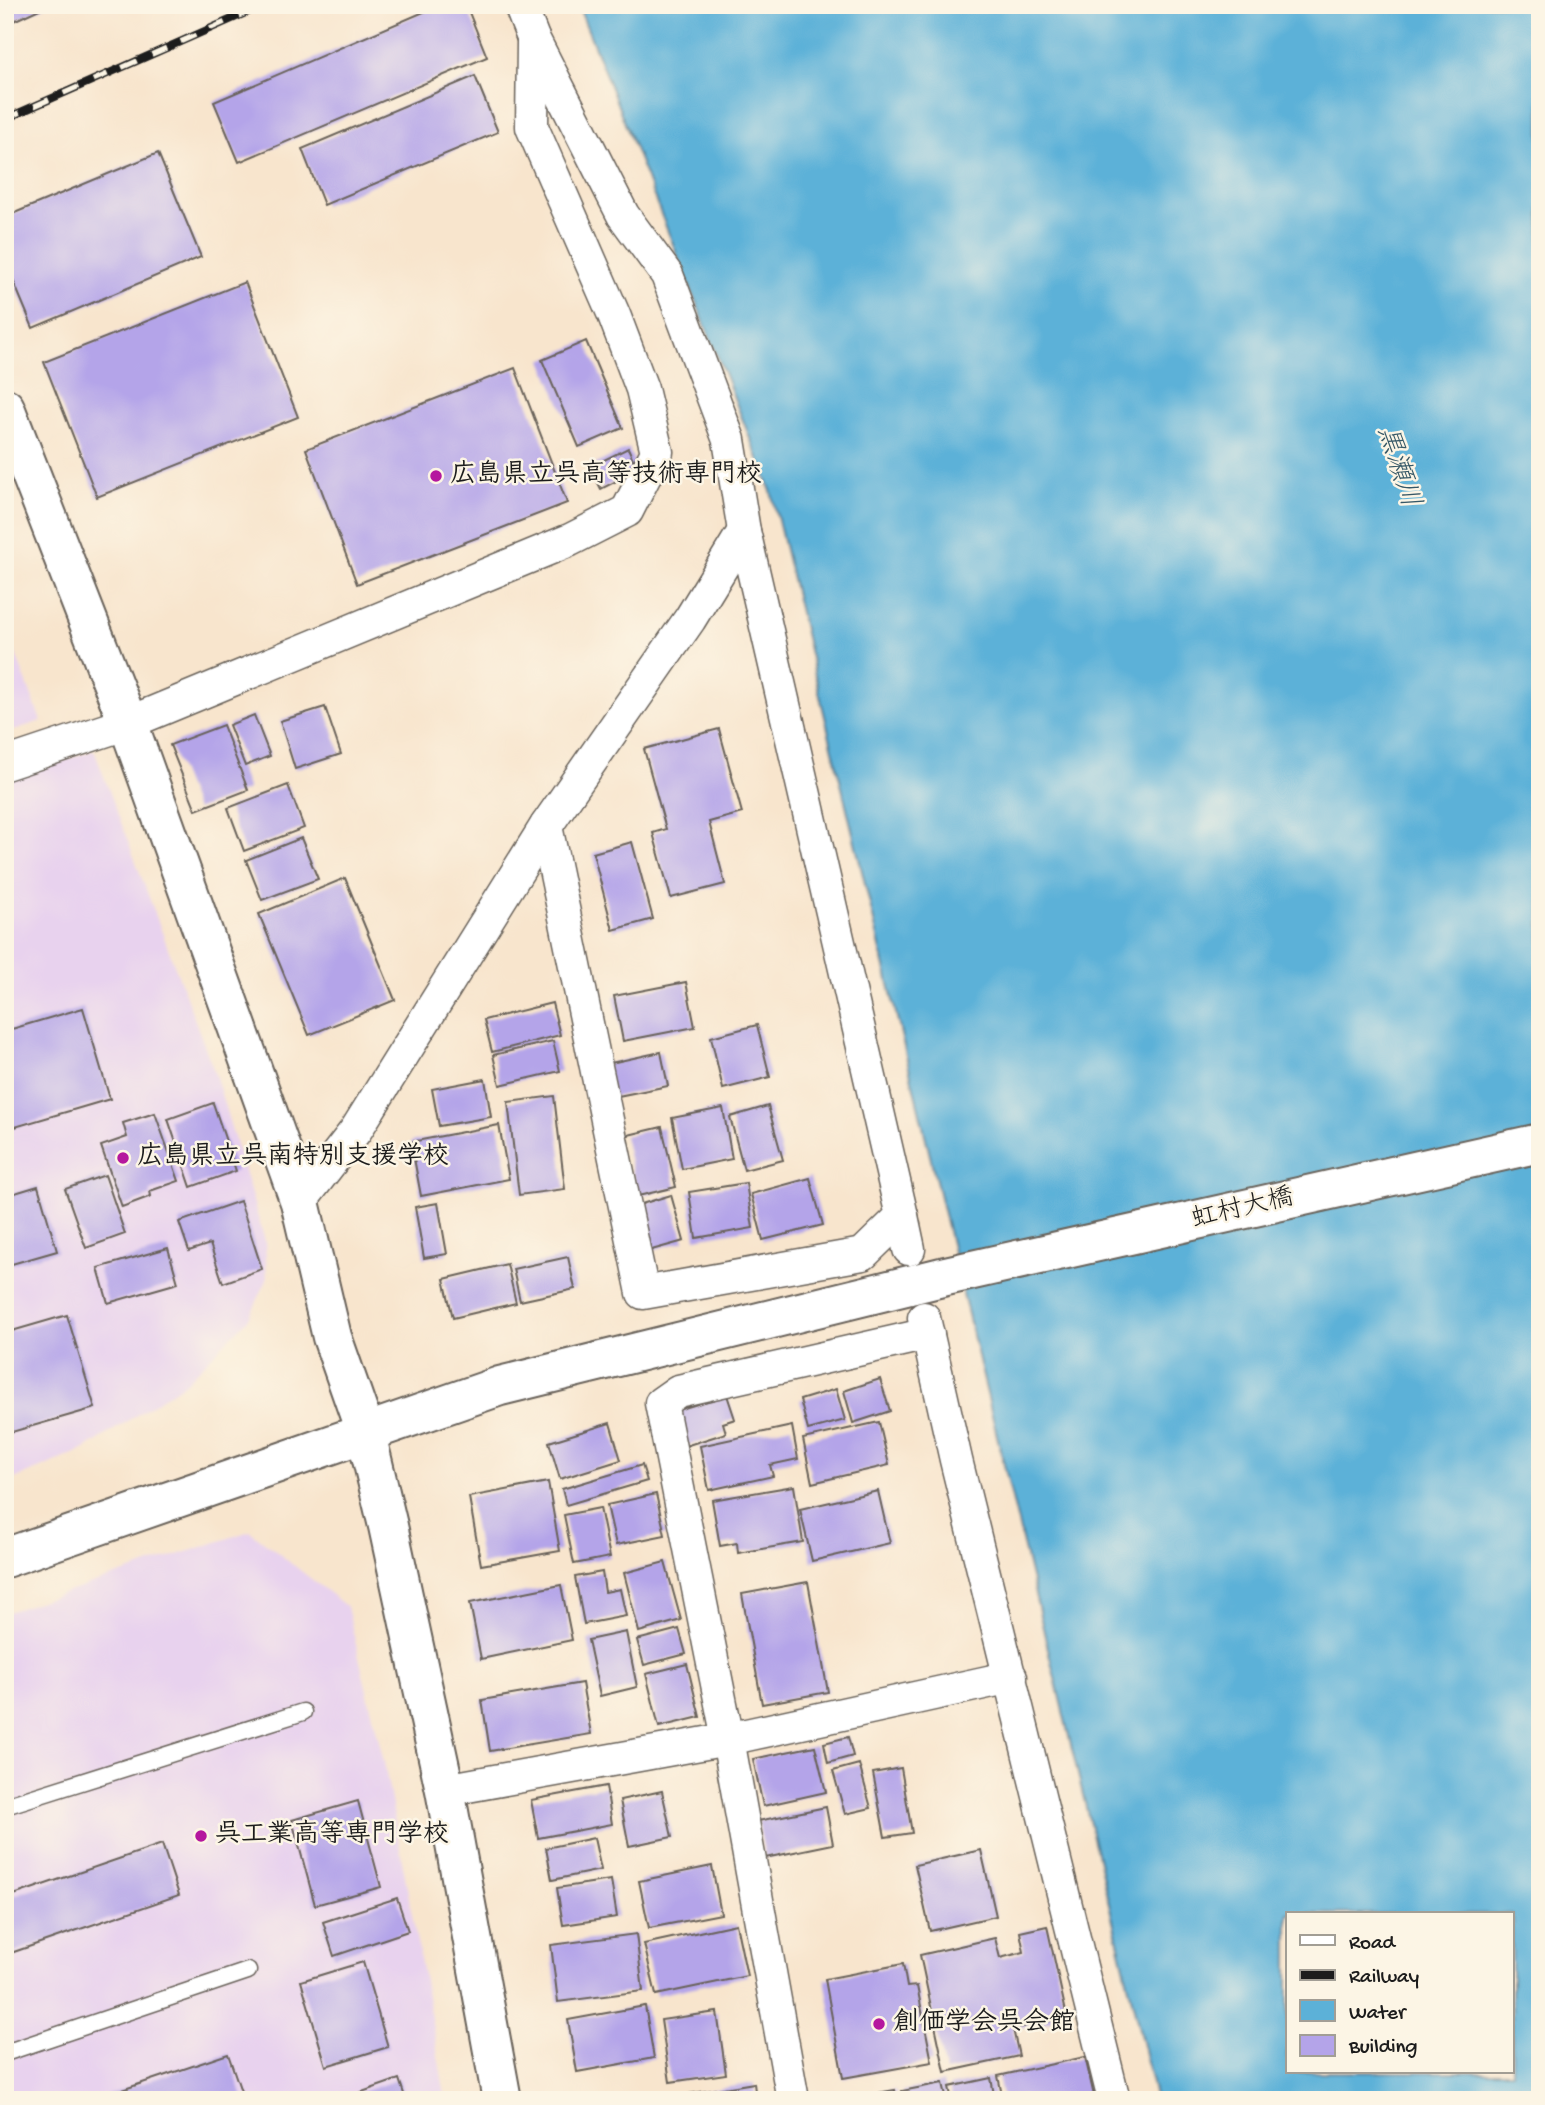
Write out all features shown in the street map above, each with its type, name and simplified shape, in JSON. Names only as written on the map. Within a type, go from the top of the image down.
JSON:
[{"type":"street","points":[[520,5],[533,38],[623,215],[667,275],[729,440],[744,531],[909,1249]]},
{"type":"street","points":[[5,764],[128,723],[570,540],[627,511],[657,453],[642,389],[614,315],[532,127],[533,38]]},
{"type":"street","points":[[5,408],[128,723],[300,1202],[332,1337],[366,1434],[444,1790],[502,2100]]},
{"type":"street","points":[[300,1202],[356,1130],[546,825],[690,619],[744,531]]},
{"type":"street","points":[[546,825],[643,1293],[863,1254],[902,1216]]},
{"type":"street","name":"虹村大橋","points":[[5,1558],[500,1386],[946,1276],[1540,1143]]},
{"type":"street","points":[[793,2100],[728,1739],[661,1403],[678,1391],[926,1326],[956,1460],[1114,2100]]},
{"type":"street","points":[[444,1790],[728,1739],[1011,1677]]},
{"type":"lane","points":[[5,1806],[303,1713]]},
{"type":"lane","points":[[5,2053],[248,1971]]},
{"type":"shaded area","points":[[5,625],[41,721],[5,733]]},
{"type":"shaded area","name":"広島県立呉南特別支援学校","points":[[94,750],[215,1074],[265,1241],[267,1280],[249,1318],[185,1383],[85,1449],[5,1483],[5,781]]},
{"type":"shaded area","name":"呉工業高等専門学校","points":[[250,1531],[347,1607],[384,1762],[446,2100],[5,2100],[5,1613]]},
{"type":"water","name":"黒瀬川","points":[[578,5],[1540,5],[1540,2100],[1156,2100],[771,491]]},
{"type":"building","points":[[5,5],[48,5],[5,25]]},
{"type":"building","points":[[440,5],[466,5],[487,57],[239,162],[214,102]]},
{"type":"building","points":[[475,76],[498,132],[324,205],[302,149]]},
{"type":"building","points":[[158,153],[201,257],[33,328],[5,261],[5,217]]},
{"type":"building","points":[[245,282],[298,417],[97,497],[44,362]]},
{"type":"building","points":[[586,341],[623,428],[579,447],[542,360]]},
{"type":"building","name":"広島県立呉高等技術専門校","points":[[515,368],[567,503],[357,584],[306,449]]},
{"type":"building","points":[[628,448],[638,470],[601,489],[590,467]]},
{"type":"building","points":[[325,707],[341,754],[295,769],[280,721]]},
{"type":"building","points":[[254,715],[270,756],[245,766],[229,725]]},
{"type":"building","points":[[223,725],[248,790],[196,810],[170,745]]},
{"type":"building","points":[[719,729],[742,813],[709,822],[725,884],[671,898],[653,833],[666,829],[644,749]]},
{"type":"building","points":[[288,785],[304,828],[244,851],[228,808]]},
{"type":"building","points":[[301,838],[318,879],[262,900],[246,860]]},
{"type":"building","points":[[632,842],[653,919],[613,930],[593,853]]},
{"type":"building","points":[[345,878],[395,1000],[309,1035],[259,914]]},
{"type":"building","points":[[686,982],[695,1027],[623,1041],[614,996]]},
{"type":"building","points":[[552,1003],[560,1035],[492,1052],[484,1020]]},
{"type":"building","points":[[83,1008],[110,1099],[5,1130],[5,1031]]},
{"type":"building","points":[[757,1025],[770,1077],[723,1089],[711,1037]]},
{"type":"building","points":[[553,1041],[560,1071],[500,1085],[493,1055]]},
{"type":"building","points":[[661,1052],[668,1086],[613,1097],[606,1064]]},
{"type":"building","points":[[485,1079],[491,1117],[439,1126],[432,1089]]},
{"type":"building","points":[[554,1096],[565,1189],[519,1195],[508,1102]]},
{"type":"building","points":[[213,1103],[236,1171],[191,1187],[168,1119]]},
{"type":"building","points":[[768,1106],[783,1160],[744,1170],[730,1117]]},
{"type":"building","points":[[723,1108],[732,1159],[682,1169],[672,1118]]},
{"type":"building","points":[[155,1113],[179,1181],[150,1191],[151,1196],[122,1207],[101,1146],[127,1137],[123,1123]]},
{"type":"building","points":[[499,1125],[509,1179],[421,1196],[411,1142]]},
{"type":"building","points":[[662,1127],[676,1187],[638,1196],[624,1136]]},
{"type":"building","points":[[105,1175],[125,1234],[86,1248],[65,1189]]},
{"type":"building","points":[[810,1178],[823,1225],[763,1240],[751,1194]]},
{"type":"building","points":[[746,1183],[753,1228],[696,1238],[689,1192]]},
{"type":"building","points":[[38,1186],[57,1251],[5,1266],[5,1196]]},
{"type":"building","points":[[671,1195],[684,1241],[648,1251],[635,1206]]},
{"type":"building","points":[[240,1201],[262,1269],[223,1283],[210,1244],[189,1251],[179,1222]]},
{"type":"building","points":[[438,1203],[447,1254],[424,1258],[415,1207]]},
{"type":"building","points":[[168,1248],[178,1283],[108,1303],[98,1268]]},
{"type":"building","points":[[568,1257],[575,1289],[520,1301],[513,1269]]},
{"type":"building","points":[[507,1264],[516,1303],[453,1318],[444,1279]]},
{"type":"building","points":[[67,1315],[95,1408],[5,1434],[5,1333]]},
{"type":"building","points":[[880,1379],[890,1411],[853,1423],[844,1391]]},
{"type":"building","points":[[836,1389],[845,1420],[808,1430],[800,1400]]},
{"type":"building","points":[[727,1395],[735,1419],[723,1423],[726,1433],[682,1447],[671,1412]]},
{"type":"building","points":[[879,1422],[889,1465],[812,1483],[803,1439]]},
{"type":"building","points":[[610,1423],[621,1460],[560,1479],[549,1442]]},
{"type":"building","points":[[792,1426],[798,1459],[770,1465],[773,1476],[709,1490],[700,1446]]},
{"type":"building","points":[[642,1465],[647,1481],[566,1505],[562,1489]]},
{"type":"building","points":[[548,1482],[560,1551],[481,1565],[469,1497]]},
{"type":"building","points":[[794,1486],[803,1542],[738,1553],[737,1543],[720,1546],[712,1500]]},
{"type":"building","points":[[878,1491],[890,1543],[812,1561],[800,1509]]},
{"type":"building","points":[[656,1494],[665,1535],[616,1545],[607,1505]]},
{"type":"building","points":[[600,1508],[610,1557],[574,1564],[564,1515]]},
{"type":"building","points":[[665,1562],[681,1620],[639,1632],[624,1573]]},
{"type":"building","points":[[602,1572],[605,1592],[620,1589],[626,1616],[584,1624],[575,1577]]},
{"type":"building","points":[[808,1582],[828,1692],[762,1704],[742,1594]]},
{"type":"building","points":[[561,1585],[572,1640],[481,1659],[470,1603]]},
{"type":"building","points":[[679,1629],[686,1654],[644,1665],[637,1640]]},
{"type":"building","points":[[626,1632],[637,1687],[600,1696],[588,1640]]},
{"type":"building","points":[[687,1664],[700,1717],[659,1727],[646,1674]]},
{"type":"building","points":[[582,1683],[591,1734],[490,1751],[482,1700]]},
{"type":"building","points":[[848,1737],[853,1756],[828,1763],[824,1743]]},
{"type":"building","points":[[815,1746],[826,1792],[763,1806],[753,1759]]},
{"type":"building","points":[[859,1764],[871,1808],[845,1814],[833,1771]]},
{"type":"building","points":[[901,1768],[912,1833],[885,1837],[873,1773]]},
{"type":"building","points":[[606,1786],[612,1824],[538,1838],[531,1800]]},
{"type":"building","points":[[662,1791],[672,1837],[629,1846],[620,1800]]},
{"type":"building","points":[[358,1801],[381,1887],[315,1905],[292,1820]]},
{"type":"building","points":[[826,1807],[833,1844],[765,1858],[758,1821]]},
{"type":"building","points":[[594,1838],[601,1870],[552,1880],[546,1848]]},
{"type":"building","points":[[162,1844],[179,1895],[5,1955],[5,1898]]},
{"type":"building","points":[[981,1850],[996,1916],[930,1931],[915,1865]]},
{"type":"building","points":[[712,1866],[721,1914],[649,1928],[639,1881]]},
{"type":"building","points":[[611,1880],[617,1917],[563,1925],[557,1888]]},
{"type":"building","points":[[397,1898],[408,1931],[334,1956],[323,1922]]},
{"type":"building","points":[[736,1924],[747,1976],[656,1995],[644,1944]]},
{"type":"building","points":[[1047,1926],[1067,2017],[1013,2029],[1019,2056],[945,2072],[920,1955],[995,1938],[1000,1958],[1024,1952],[1020,1932]]},
{"type":"building","points":[[636,1934],[643,1991],[558,2002],[551,1945]]},
{"type":"building","points":[[363,1962],[388,2047],[326,2066],[301,1981]]},
{"type":"building","name":"創価学会呉会館","points":[[903,1964],[907,1987],[917,1986],[932,2062],[843,2078],[825,1979]]},
{"type":"building","points":[[645,2006],[654,2058],[577,2072],[568,2020]]},
{"type":"building","points":[[717,2012],[726,2074],[670,2082],[661,2020]]},
{"type":"building","points":[[228,2054],[244,2100],[95,2100],[95,2099]]},
{"type":"building","points":[[1085,2057],[1095,2100],[1003,2100],[998,2076]]},
{"type":"building","points":[[991,2078],[995,2100],[952,2100],[949,2087]]},
{"type":"building","points":[[399,2079],[406,2100],[342,2100],[342,2099]]},
{"type":"building","points":[[754,2083],[756,2100],[677,2100],[676,2096]]},
{"type":"building","points":[[943,2083],[947,2100],[904,2100],[902,2091]]},
{"type":"building","points":[[895,2090],[897,2100],[849,2100],[849,2098]]},
{"type":"railway","points":[[5,119],[264,5]]},
{"type":"place","name":"広島県立呉高等技術専門校","points":[[436,476]]},
{"type":"place","name":"広島県立呉南特別支援学校","points":[[123,1158]]},
{"type":"place","name":"呉工業高等専門学校","points":[[201,1836]]},
{"type":"place","name":"創価学会呉会館","points":[[879,2024]]}]
